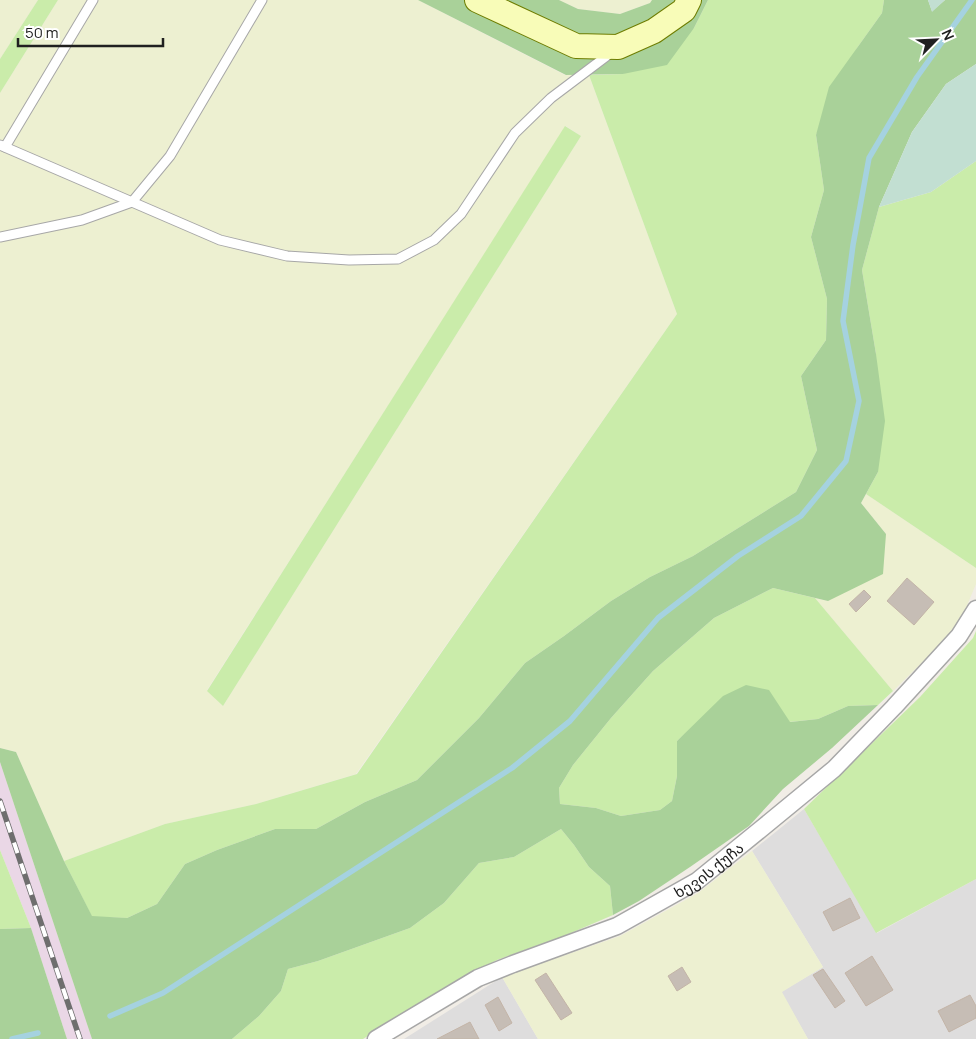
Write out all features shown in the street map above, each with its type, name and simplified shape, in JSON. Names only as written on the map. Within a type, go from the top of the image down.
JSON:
[{"type":"street","points":[[477,0],[576,46],[618,47],[654,31],[684,10],[689,0]]},
{"type":"street","name":"ხევის ქუჩა","points":[[376,1039],[478,978],[617,926],[697,881],[834,769],[959,636],[976,609]]},
{"type":"lane","points":[[93,0],[2,146],[220,240],[287,256],[349,260],[398,259],[434,240],[461,214],[515,133],[551,98],[618,47]]},
{"type":"lane","points":[[0,237],[82,220],[132,202],[170,156],[262,0]]},
{"type":"shaded area","points":[[0,762],[92,1039],[67,1039],[31,928],[0,850]]},
{"type":"shaded area","points":[[804,809],[877,933],[976,879],[976,1039],[808,1039],[781,992],[823,967],[752,851]]},
{"type":"shaded area","points":[[502,977],[538,1039],[404,1039]]},
{"type":"green space","points":[[0,0],[38,0],[0,59]]},
{"type":"green space","points":[[38,0],[58,0],[0,93],[0,59]]},
{"type":"green space","points":[[58,0],[418,0],[565,75],[589,75],[677,314],[356,774],[256,804],[165,824],[64,861],[16,752],[0,748],[0,93]],"holes":[[[566,126],[581,136],[223,706],[207,690]]]},
{"type":"green space","points":[[418,0],[559,0],[578,9],[620,14],[650,3],[652,0],[708,0],[694,28],[667,65],[623,74],[566,75]]},
{"type":"green space","points":[[559,0],[652,0],[650,3],[620,14],[578,9]]},
{"type":"green space","points":[[708,0],[884,0],[882,13],[857,48],[816,135],[824,190],[811,237],[827,299],[826,340],[801,376],[817,450],[796,492],[693,556],[650,577],[611,601],[525,663],[479,718],[417,780],[365,802],[316,829],[275,829],[185,864],[157,904],[127,918],[92,917],[64,861],[165,824],[256,804],[357,774],[677,314],[589,75],[623,74],[694,28]]},
{"type":"green space","points":[[884,0],[928,0],[932,11],[945,0],[976,0],[976,64],[946,84],[912,132],[879,207],[862,270],[885,421],[878,472],[861,503],[886,534],[883,574],[828,601],[773,588],[714,618],[653,671],[611,718],[573,765],[559,788],[560,804],[596,808],[621,816],[660,810],[672,801],[677,776],[677,741],[723,696],[746,685],[769,690],[790,722],[818,719],[848,706],[878,705],[832,748],[783,789],[749,826],[639,901],[613,915],[610,886],[589,867],[561,829],[514,857],[479,863],[444,903],[410,928],[318,961],[288,969],[281,991],[259,1016],[232,1039],[92,1039],[0,762],[0,748],[16,752],[64,861],[92,916],[127,918],[157,904],[185,864],[275,829],[316,829],[365,802],[417,780],[479,718],[525,663],[611,601],[650,577],[693,556],[796,492],[817,450],[801,376],[826,340],[827,299],[811,237],[824,190],[816,135],[829,87],[882,13]]},
{"type":"green space","points":[[928,0],[945,0],[932,12]]},
{"type":"green space","points":[[976,64],[976,161],[931,192],[879,207],[912,132],[946,84]]},
{"type":"green space","points":[[565,126],[581,136],[223,706],[207,691]]},
{"type":"green space","points":[[976,161],[976,568],[866,494],[878,472],[876,354],[862,270],[879,207],[931,192]]},
{"type":"green space","points":[[866,494],[976,568],[976,584],[958,627],[893,691],[815,598],[828,601],[886,534],[861,503]]},
{"type":"green space","points":[[773,588],[815,598],[893,691],[878,705],[848,706],[818,719],[789,722],[700,720],[677,741],[677,776],[672,801],[660,810],[621,816],[596,808],[560,804],[559,788],[573,765],[611,718],[653,671],[714,618]]},
{"type":"green space","points":[[976,631],[976,879],[876,933],[804,809],[920,697],[973,638]]},
{"type":"green space","points":[[561,829],[589,867],[610,886],[613,915],[564,936],[497,960],[447,986],[363,1039],[232,1039],[259,1016],[281,991],[288,969],[318,961],[410,928],[444,903],[479,863],[514,857]]},
{"type":"green space","points":[[0,850],[31,928],[0,929]]},
{"type":"green space","points":[[752,851],[823,967],[782,992],[808,1039],[538,1039],[502,977],[620,936],[698,893]]},
{"type":"green space","points":[[31,928],[67,1039],[0,1039],[0,929]]},
{"type":"building","points":[[907,578],[934,602],[914,625],[887,601]]},
{"type":"building","points":[[864,590],[871,597],[856,612],[849,604]]},
{"type":"building","points":[[850,898],[860,918],[833,931],[823,912]]},
{"type":"building","points":[[872,956],[893,990],[866,1006],[845,973]]},
{"type":"building","points":[[682,967],[691,982],[677,991],[668,976]]},
{"type":"building","points":[[823,969],[845,1001],[835,1008],[813,975]]},
{"type":"building","points":[[546,973],[572,1013],[561,1020],[535,980]]},
{"type":"building","points":[[970,995],[976,1006],[976,1018],[949,1032],[938,1011]]},
{"type":"building","points":[[498,997],[512,1023],[499,1031],[485,1005]]},
{"type":"building","points":[[470,1022],[479,1039],[437,1039]]},
{"type":"waterway","points":[[110,1016],[163,993],[512,768],[570,721],[658,618],[738,556],[801,516],[846,461],[859,401],[843,321],[853,245],[869,158],[917,77],[972,0]]},
{"type":"waterway","points":[[12,1039],[38,1033]]},
{"type":"railway","points":[[0,801],[80,1039]]}]
